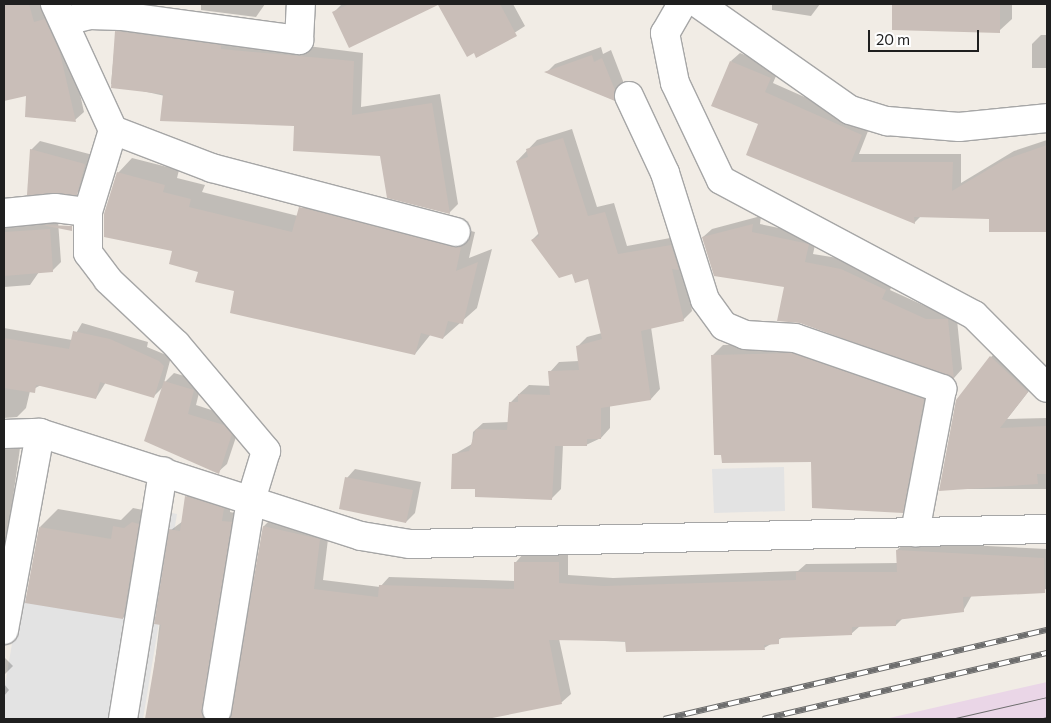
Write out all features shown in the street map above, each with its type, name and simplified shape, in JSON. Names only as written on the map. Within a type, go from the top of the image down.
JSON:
[{"type":"street","points":[[217,710],[251,500],[266,451],[176,344],[96,267],[85,238],[88,212],[113,130],[61,12],[121,16],[299,40],[301,4]]},
{"type":"street","points":[[682,4],[665,33],[675,83],[721,180],[974,315],[1047,388]]},
{"type":"street","points":[[699,4],[850,110],[886,121],[959,126],[1047,118]]},
{"type":"street","points":[[629,96],[665,173],[705,300],[724,326],[745,336],[796,338],[942,389],[915,532]]},
{"type":"street","points":[[113,130],[212,168],[456,232]]},
{"type":"street","points":[[4,213],[55,208],[88,212]]},
{"type":"street","points":[[4,434],[40,432],[361,536],[438,545],[1047,529]]},
{"type":"street","points":[[4,630],[40,432]]},
{"type":"street","points":[[123,719],[163,471]]},
{"type":"shaded area","points":[[784,467],[785,511],[714,513],[712,469]]},
{"type":"shaded area","points":[[149,509],[177,514],[143,719],[4,719],[4,691],[20,596],[131,615]]},
{"type":"shaded area","points":[[1047,682],[1047,719],[885,719]]},
{"type":"building","points":[[4,4],[29,4],[34,22],[45,19],[60,53],[76,122],[25,117],[26,96],[4,101]]},
{"type":"building","points":[[349,4],[500,4],[517,36],[476,58],[474,53],[467,57],[438,5],[349,48],[332,12]]},
{"type":"building","points":[[892,4],[1000,4],[1000,33],[892,30]]},
{"type":"building","points":[[115,31],[221,45],[221,49],[354,61],[352,115],[432,103],[450,214],[387,198],[380,156],[293,151],[294,126],[160,121],[163,94],[111,88]]},
{"type":"building","points":[[592,55],[594,62],[602,58],[615,90],[615,101],[544,72]]},
{"type":"building","points":[[730,61],[771,78],[765,92],[862,135],[851,162],[953,162],[952,191],[1004,160],[1047,145],[1047,232],[989,232],[989,219],[914,217],[915,224],[746,155],[758,124],[711,106]]},
{"type":"building","points":[[563,138],[588,216],[605,212],[618,254],[671,245],[679,270],[672,269],[684,321],[641,331],[651,400],[601,408],[601,439],[587,439],[587,446],[555,446],[552,500],[475,497],[475,489],[451,489],[452,454],[469,451],[476,429],[507,430],[509,402],[518,402],[518,394],[550,395],[548,371],[579,370],[576,346],[602,339],[588,279],[575,283],[572,274],[559,278],[531,240],[539,236],[516,161],[528,157],[526,149]]},
{"type":"building","points":[[30,149],[85,164],[77,195],[27,195]]},
{"type":"building","points":[[117,172],[165,185],[163,192],[191,199],[189,207],[292,232],[299,207],[461,247],[456,271],[478,262],[463,324],[448,321],[443,339],[421,333],[415,355],[230,313],[234,291],[195,282],[198,272],[169,264],[172,251],[104,237],[104,214]]},
{"type":"building","points":[[753,224],[752,232],[809,244],[805,262],[841,269],[886,290],[882,299],[926,319],[948,319],[954,379],[800,323],[777,321],[784,287],[714,276],[702,237]]},
{"type":"building","points":[[42,225],[72,226],[72,231]]},
{"type":"building","points":[[50,229],[53,272],[4,276],[4,232]]},
{"type":"building","points":[[73,331],[110,339],[159,361],[164,366],[154,398],[100,382],[96,399],[36,385],[35,393],[4,388],[4,338],[69,349]]},
{"type":"building","points":[[792,353],[924,399],[903,513],[812,508],[811,462],[722,463],[721,455],[714,455],[711,355]]},
{"type":"building","points":[[990,356],[1028,392],[1000,428],[1046,426],[1047,474],[1037,474],[1038,484],[939,491],[956,400]]},
{"type":"building","points":[[164,381],[194,390],[188,414],[224,425],[232,434],[219,474],[144,441]]},
{"type":"building","points":[[345,477],[413,490],[406,523],[339,509]]},
{"type":"building","points":[[185,496],[224,508],[222,521],[232,522],[202,708],[205,719],[145,719],[161,625],[154,624],[169,529],[180,531]]},
{"type":"building","points":[[132,522],[139,524],[123,619],[25,603],[39,527],[111,539],[113,526],[124,528]]},
{"type":"building","points":[[263,526],[320,539],[314,589],[378,597],[379,585],[514,589],[514,562],[559,562],[559,583],[603,586],[796,580],[796,572],[897,572],[896,550],[1044,558],[1045,593],[963,597],[964,612],[896,620],[896,626],[852,627],[852,635],[779,638],[779,644],[764,645],[765,650],[626,652],[625,641],[549,640],[562,704],[487,719],[229,719]]},
{"type":"tram line","points":[[951,719],[1047,697]]},
{"type":"tram line","points":[[1039,719],[1047,717]]},
{"type":"railway","points":[[664,719],[1047,630]]},
{"type":"railway","points":[[763,719],[1047,653]]}]
